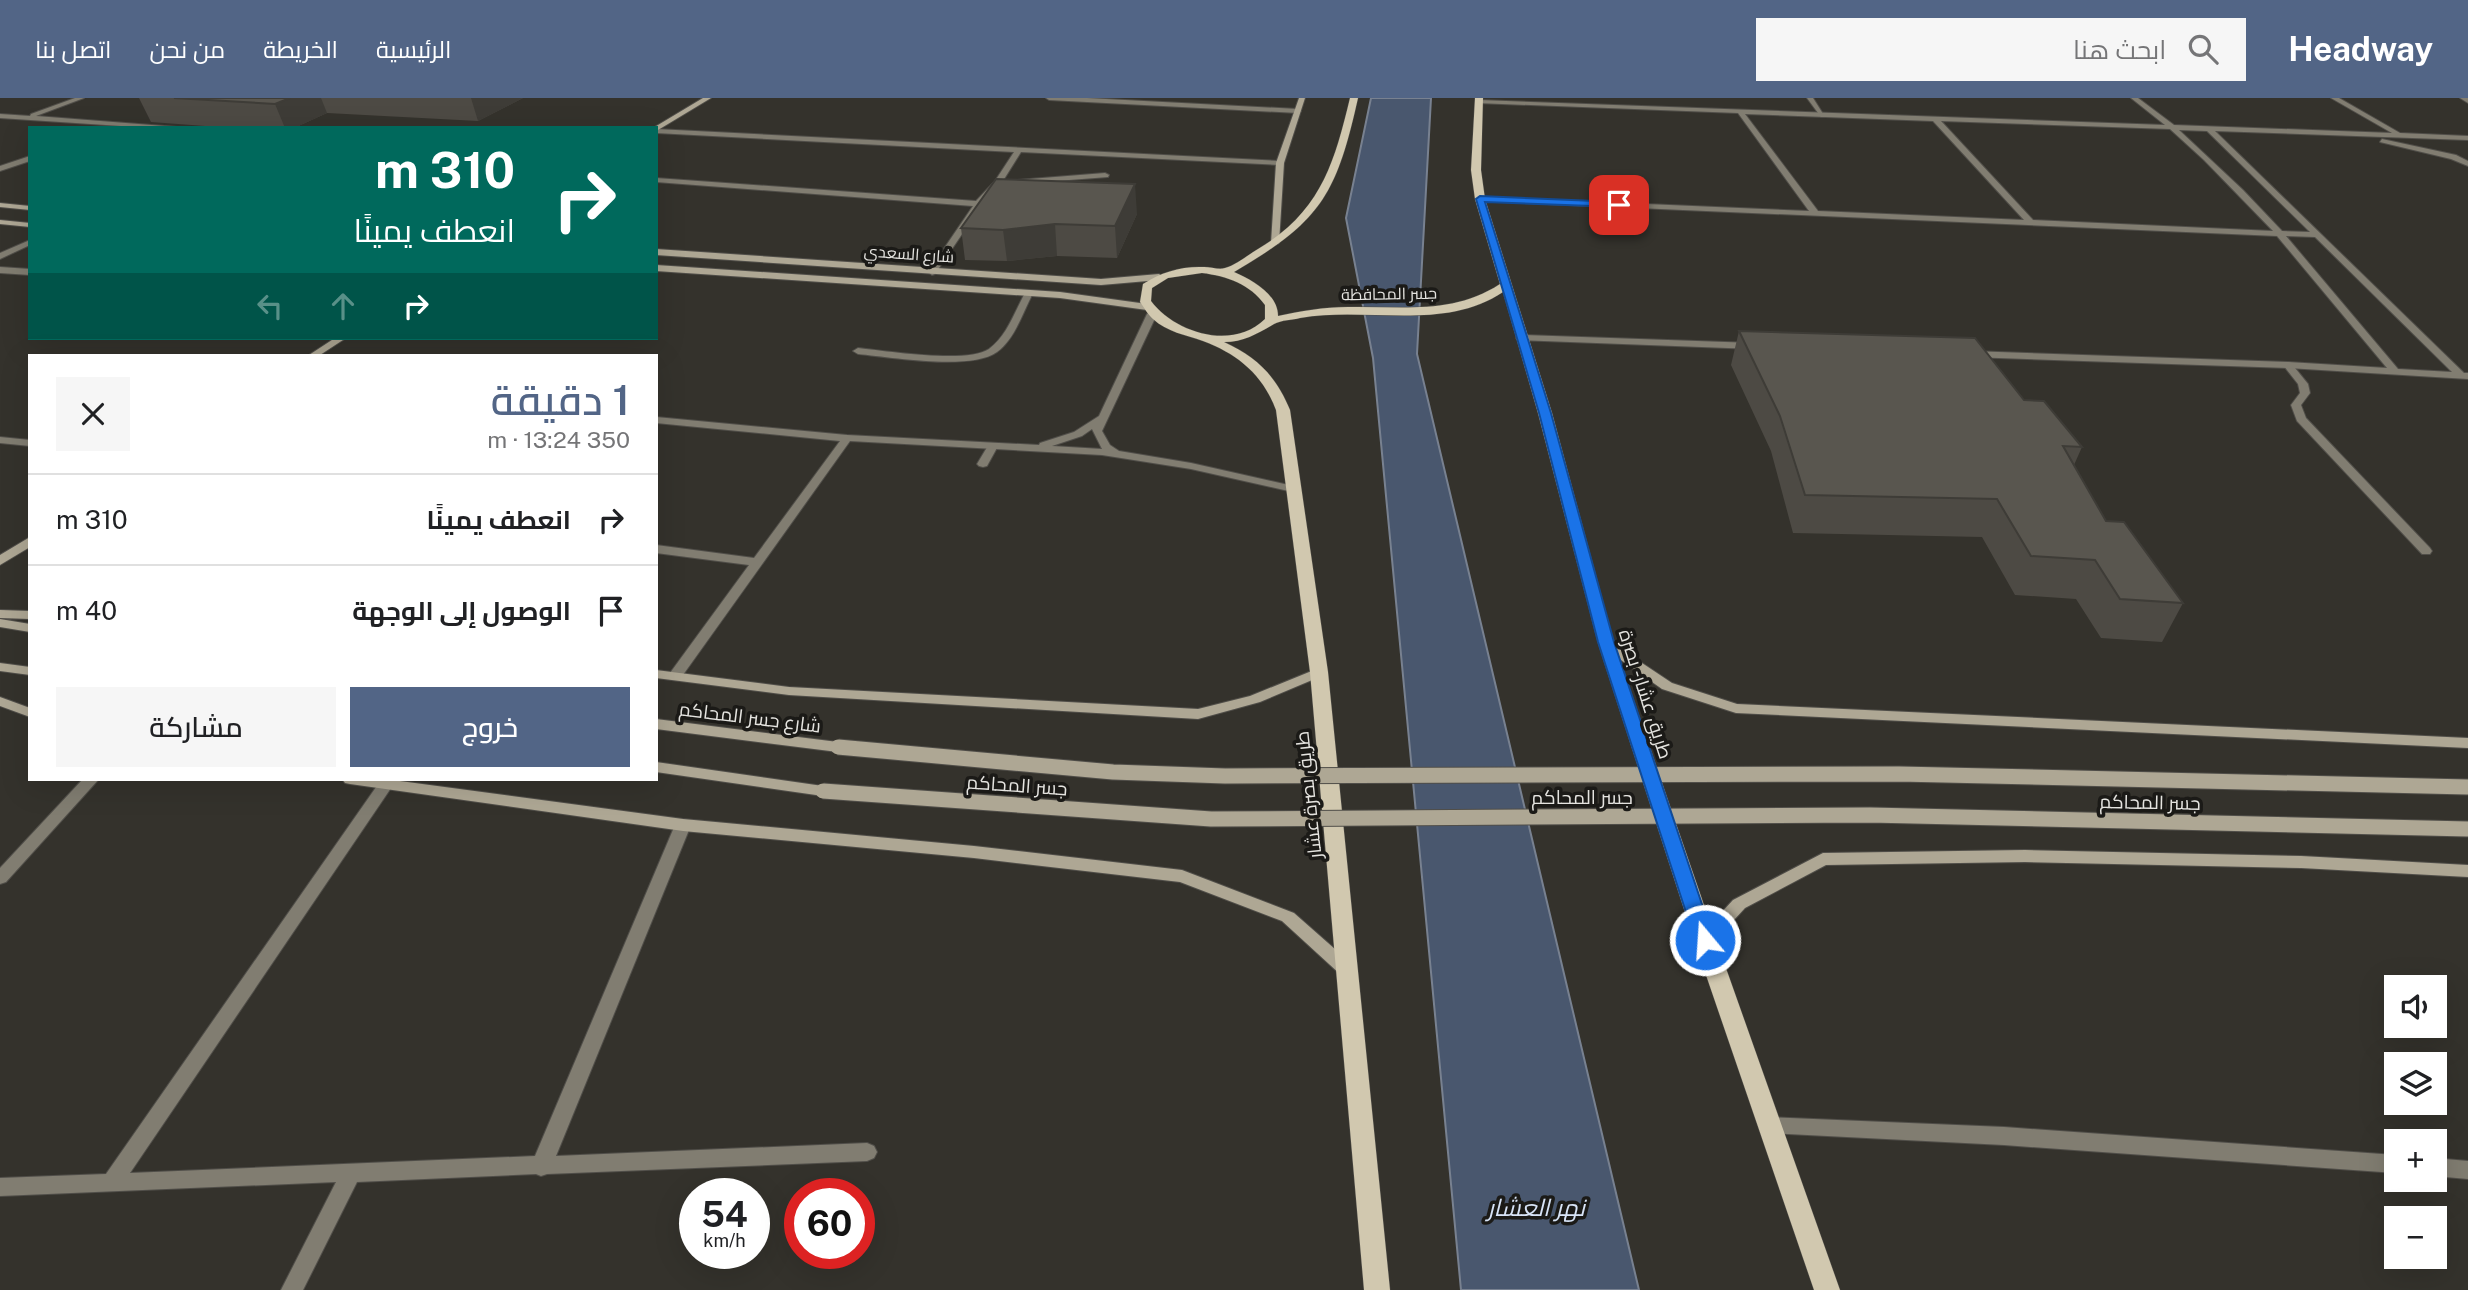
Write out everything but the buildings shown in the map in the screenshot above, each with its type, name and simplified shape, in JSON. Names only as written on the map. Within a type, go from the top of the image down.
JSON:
[{"type":"main road","points":[[658,129],[708,98]]},
{"type":"main road","points":[[1275,243],[1280,163],[1302,98]]},
{"type":"main road","points":[[1225,273],[1275,243],[1314,208],[1329,180],[1347,129],[1354,98]]},
{"type":"main road","name":"طريق عشار - بصرة","points":[[1479,100],[1476,170],[1480,199],[1545,413],[1606,642],[1705,940],[1827,1290]]},
{"type":"main road","points":[[0,205],[28,208]]},
{"type":"main road","points":[[0,222],[28,225]]},
{"type":"main road","name":"شارع السعدي","points":[[658,252],[1101,282],[1159,277]]},
{"type":"main road","name":"شارع السعدي","points":[[658,268],[1089,298],[1149,311]]},
{"type":"main road","points":[[1149,311],[1145,293],[1148,286],[1159,277],[1191,270],[1225,273],[1246,282],[1263,295],[1272,312],[1269,323]]},
{"type":"main road","name":"جسر المحافظة","points":[[1203,337],[1243,335],[1255,332],[1269,323],[1306,314],[1346,310],[1421,311],[1465,306],[1482,301],[1505,286]]},
{"type":"main road","name":"طريق بصرة عشار","points":[[1149,311],[1180,332],[1203,337],[1234,351],[1260,368],[1276,388],[1283,411],[1319,672],[1377,1290]]},
{"type":"main road","points":[[316,354],[338,340]]},
{"type":"main road","points":[[0,561],[28,542]]},
{"type":"main road","points":[[0,614],[28,615]]},
{"type":"main road","points":[[0,623],[28,628]]},
{"type":"main road","points":[[1606,642],[1667,686],[1736,708],[2468,744]]},
{"type":"main road","points":[[0,667],[28,671]]},
{"type":"main road","points":[[658,674],[789,691],[1198,714],[1255,699],[1319,672]]},
{"type":"main road","points":[[0,701],[28,712]]},
{"type":"main road","name":"شارع جسر المحاكم","points":[[658,724],[838,747]]},
{"type":"main road","name":"جسر المحاكم","points":[[838,747],[1113,772],[1225,776],[1899,774],[2468,787]]},
{"type":"main road","name":"جسر المحاكم","points":[[658,767],[823,790],[1212,819],[1870,815],[2468,829]]},
{"type":"main road","points":[[364,781],[684,825],[960,851],[1182,876],[1288,917],[1349,971]]},
{"type":"main road","points":[[1705,940],[1739,904],[1823,859],[2025,856],[2301,862],[2468,871]]},
{"type":"street","points":[[26,117],[81,98]]},
{"type":"street","points":[[1049,98],[1165,101],[1298,111]]},
{"type":"street","points":[[1810,98],[1823,116]]},
{"type":"street","points":[[2134,98],[2175,127],[2281,233],[2395,372]]},
{"type":"street","points":[[2334,98],[2401,135]]},
{"type":"street","points":[[2463,98],[2468,100]]},
{"type":"street","points":[[1479,100],[1741,113],[2468,138]]},
{"type":"street","points":[[1741,113],[1815,213]]},
{"type":"street","points":[[0,116],[155,126]]},
{"type":"street","points":[[1936,120],[2031,223]]},
{"type":"street","points":[[118,126],[123,124]]},
{"type":"street","points":[[2208,128],[2465,376]]},
{"type":"street","points":[[658,130],[1280,163]]},
{"type":"street","points":[[2349,133],[2453,157],[2468,164]]},
{"type":"street","points":[[932,272],[1018,151]]},
{"type":"street","points":[[0,169],[28,159]]},
{"type":"street","points":[[998,182],[1105,175]]},
{"type":"street","points":[[658,180],[978,204]]},
{"type":"street","points":[[1480,199],[2318,235]]},
{"type":"street","points":[[0,256],[28,244]]},
{"type":"street","points":[[0,270],[28,272]]},
{"type":"street","points":[[858,351],[960,359],[990,353],[1002,341],[1029,293]]},
{"type":"street","points":[[1119,456],[1101,440],[1097,431],[1149,311]]},
{"type":"street","points":[[1521,338],[1772,347]]},
{"type":"street","points":[[1953,353],[2288,365],[2465,376]]},
{"type":"street","points":[[2288,365],[2303,384],[2304,396],[2296,405],[2301,419],[2426,551]]},
{"type":"street","points":[[1024,448],[1062,440],[1085,430],[1102,418]]},
{"type":"street","points":[[658,420],[847,438],[1119,456],[1191,466],[1293,489]]},
{"type":"street","points":[[675,676],[847,438]]},
{"type":"street","points":[[0,440],[28,443]]},
{"type":"street","points":[[983,464],[993,446]]},
{"type":"street","points":[[658,549],[757,562]]},
{"type":"street","points":[[0,878],[89,781]]},
{"type":"street","points":[[113,1182],[386,784]]},
{"type":"street","points":[[541,1167],[684,825]]},
{"type":"street","points":[[1769,1125],[2004,1136],[2384,1163]]},
{"type":"street","points":[[0,1187],[867,1152]]},
{"type":"street","points":[[2447,1168],[2468,1170]]},
{"type":"street","points":[[292,1290],[351,1174]]},
{"type":"water","name":"نهر العشار","points":[[1371,98],[1431,98],[1417,354],[1639,1290],[1461,1290],[1373,358],[1346,218]]},
{"type":"route","points":[[1619,205],[1480,199],[1545,413],[1606,642],[1705,940]]}]
